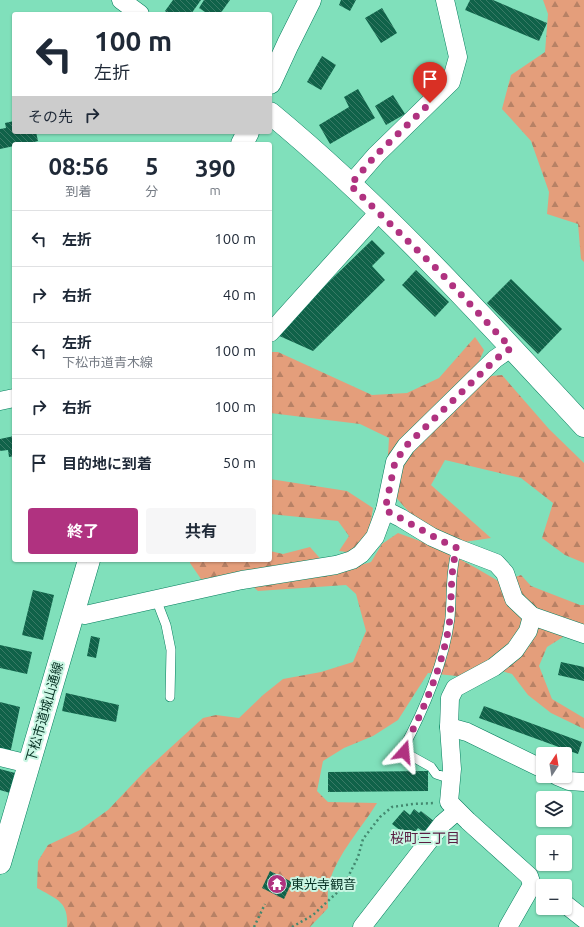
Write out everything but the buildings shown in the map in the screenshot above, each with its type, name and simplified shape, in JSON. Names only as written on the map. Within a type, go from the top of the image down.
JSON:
[{"type":"street","points":[[121,0],[137,12]]},
{"type":"street","points":[[272,79],[310,0]]},
{"type":"street","points":[[350,185],[376,155],[451,82],[458,57],[445,0]]},
{"type":"street","points":[[272,115],[379,212],[438,270],[584,426]]},
{"type":"street","points":[[272,331],[379,212]]},
{"type":"street","points":[[74,612],[85,615],[242,580],[336,565],[352,560],[361,554],[375,537],[385,510],[395,462],[406,446],[496,359],[511,348]]},
{"type":"street","points":[[0,401],[12,398]]},
{"type":"street","points":[[385,510],[432,537],[496,563],[505,573],[514,599],[532,616],[584,634]]},
{"type":"street","name":"下松市道城山通線","points":[[0,863],[88,562]]},
{"type":"street","points":[[362,927],[442,824],[453,807],[450,779],[452,769],[449,727],[450,698],[455,688],[494,667],[515,650],[528,631],[532,616]]},
{"type":"street","points":[[449,727],[467,732],[536,766]]},
{"type":"street","points":[[0,757],[29,764]]},
{"type":"street","points":[[572,781],[584,781]]},
{"type":"street","points":[[453,807],[529,876],[536,885]]},
{"type":"street","points":[[508,927],[536,887]]},
{"type":"street","points":[[572,910],[584,919]]},
{"type":"lane","points":[[450,779],[436,774],[431,767],[404,752],[404,747],[435,676],[445,644],[450,617],[451,581],[457,548]]},
{"type":"lane","points":[[156,599],[166,625],[170,650],[170,697]]},
{"type":"path","points":[[292,927],[313,915],[343,887],[358,857],[363,839],[380,817],[392,807],[413,804],[453,807]]},
{"type":"path","points":[[254,927],[265,904]]},
{"type":"green space","points":[[543,0],[584,0],[584,262],[581,259],[578,224],[547,214],[549,192],[531,141],[502,109],[511,75],[545,52],[548,14]]},
{"type":"green space","points":[[475,337],[484,350],[477,366],[491,376],[502,375],[549,429],[584,463],[584,563],[565,555],[542,538],[553,503],[521,478],[445,460],[431,485],[491,538],[464,542],[417,521],[392,493],[387,472],[389,438],[360,424],[272,413],[272,352],[278,352],[372,395],[407,393],[439,378]]},
{"type":"green space","points":[[272,479],[347,491],[373,508],[370,528],[354,553],[339,551],[349,536],[338,521],[272,514]]},
{"type":"green space","points":[[398,533],[439,548],[500,582],[521,575],[531,586],[580,605],[584,605],[584,636],[563,637],[547,647],[539,666],[552,699],[584,718],[584,729],[551,713],[528,695],[512,674],[485,666],[466,677],[428,673],[398,720],[373,736],[344,748],[323,761],[317,791],[328,802],[377,803],[344,851],[333,872],[328,886],[328,908],[310,927],[67,927],[66,911],[60,902],[37,888],[38,861],[48,845],[80,830],[108,810],[146,770],[203,718],[216,715],[239,718],[263,695],[283,679],[321,672],[353,662],[366,631],[356,594],[346,585],[258,591],[240,575],[201,579],[190,562],[272,562],[272,551],[283,554],[310,547],[333,573],[371,562],[382,544]]},
{"type":"place","name":"東光寺観音","points":[[277,884]]},
{"type":"district","name":"桜町三丁目","points":[[425,838]]},
{"type":"route","points":[[404,752],[404,747],[435,676],[445,644],[450,617],[451,581],[457,548],[432,537],[385,510],[390,480],[395,462],[406,446],[496,359],[511,348],[438,270],[350,185],[376,155],[430,103]]}]
